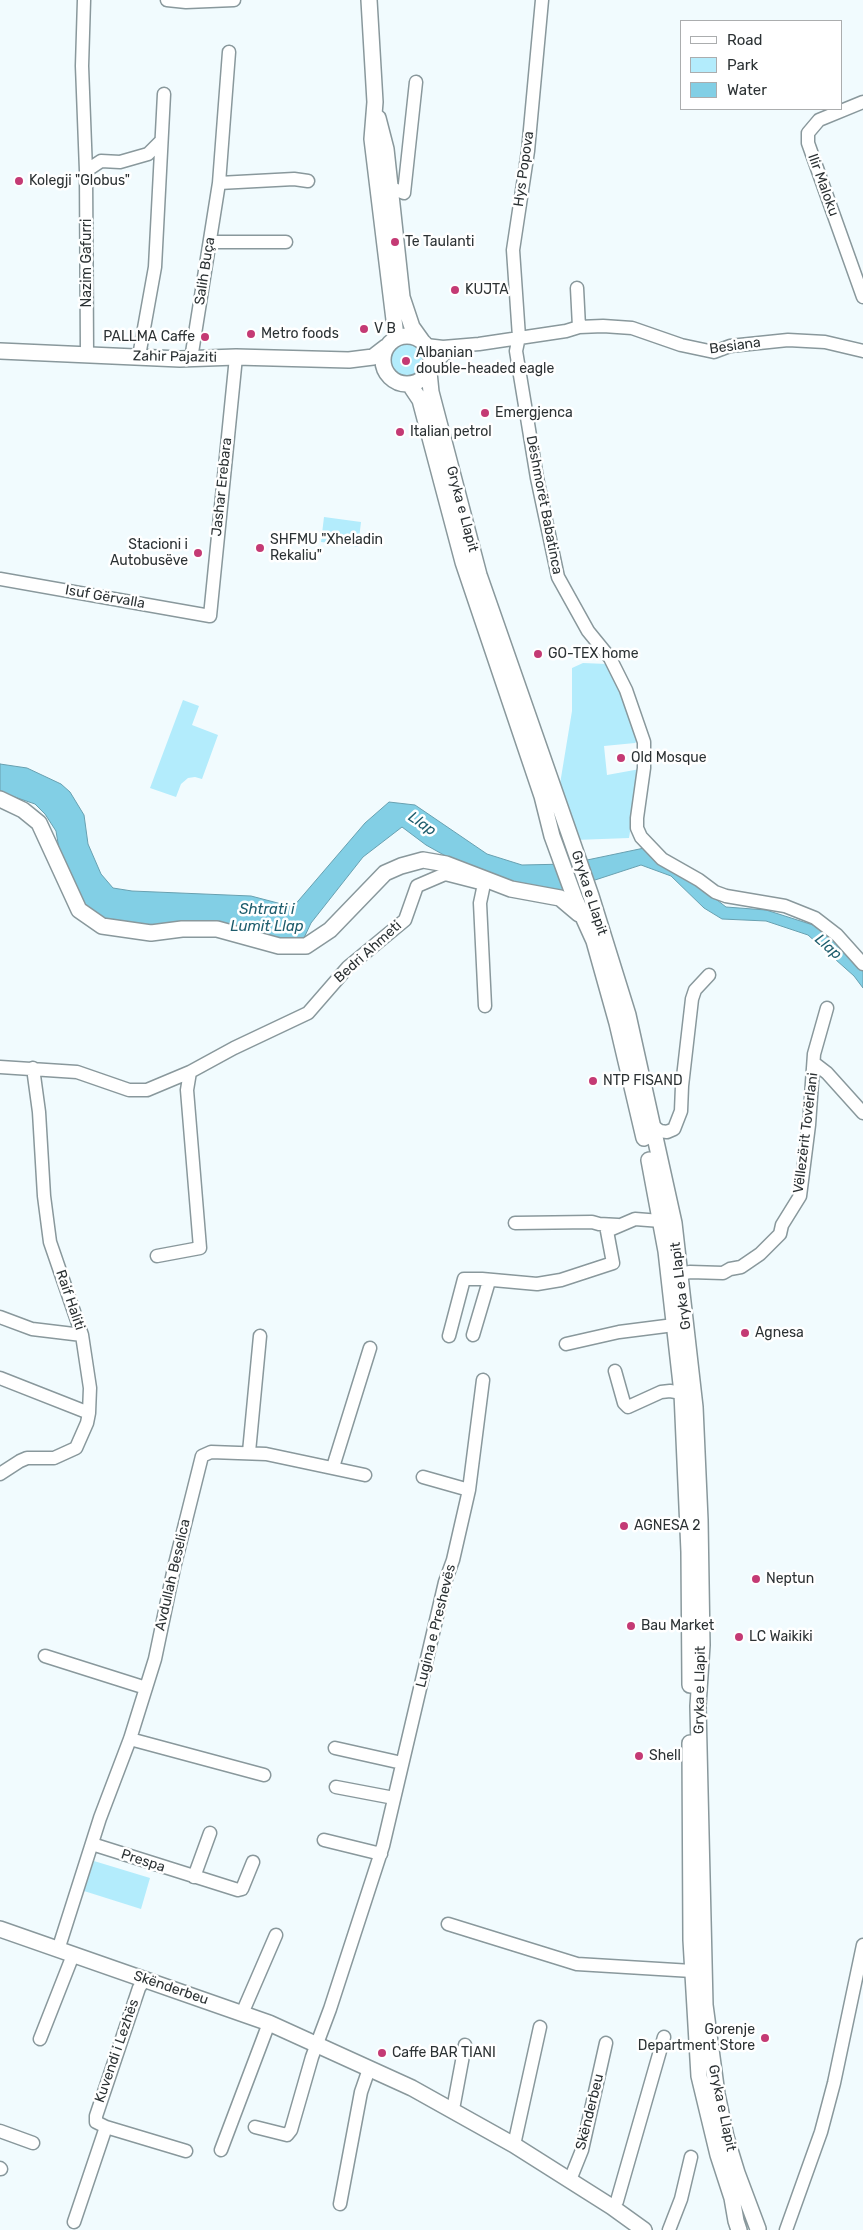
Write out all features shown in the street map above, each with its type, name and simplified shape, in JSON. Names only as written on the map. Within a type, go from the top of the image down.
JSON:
[{"type":"main road","points":[[369,0],[375,102],[372,139],[395,328],[382,360],[388,376],[398,383],[410,385],[421,380],[430,369],[431,355],[412,327],[402,297],[386,149],[375,102]]},
{"type":"main road","points":[[390,343],[406,336],[424,343]]},
{"type":"main road","name":"Zahir Pajaziti","points":[[0,351],[191,359],[349,360],[373,357],[390,343]]},
{"type":"main road","name":"Zahir Pajaziti","points":[[349,360],[365,364],[388,376]]},
{"type":"main road","name":"Gryka e Llapit","points":[[430,369],[431,392],[479,575],[591,896],[628,1015],[657,1173],[682,1393],[689,1552],[692,1971],[699,2076],[739,2230]]},
{"type":"main road","name":"Gryka e Llapit","points":[[410,385],[420,400],[463,562],[542,796],[573,904],[585,920],[594,941],[649,1126]]},
{"type":"main road","points":[[0,800],[23,810],[39,823],[79,910],[102,926],[151,933],[182,929],[217,929],[279,946],[306,946],[330,930],[385,873],[423,860],[446,864],[511,889],[560,898],[573,904]]},
{"type":"main road","name":"Gryka e Llapit","points":[[657,1173],[674,1223],[695,1407],[700,1520],[702,1645],[698,1706],[705,2005],[717,2094],[726,2137],[755,2230]]},
{"type":"main road","name":"Skënderbeu","points":[[0,1929],[269,2023],[412,2088],[514,2145],[612,2206],[644,2230]]},
{"type":"street","name":"Nazim Gafurri","points":[[84,0],[82,66],[86,171],[87,354]]},
{"type":"street","points":[[167,0],[186,2],[234,0]]},
{"type":"street","name":"Hys Popova","points":[[519,337],[513,250],[528,151],[542,0]]},
{"type":"street","name":"Salih Buça","points":[[191,359],[219,183],[230,54]]},
{"type":"street","points":[[389,187],[404,194],[416,82]]},
{"type":"street","points":[[139,356],[155,267],[164,94]]},
{"type":"street","name":"Ilir Maloku","points":[[863,102],[819,120],[808,133],[808,143],[863,297]]},
{"type":"street","points":[[86,171],[101,161],[120,162],[148,154],[161,141]]},
{"type":"street","points":[[219,183],[294,179],[308,181]]},
{"type":"street","points":[[210,242],[286,242]]},
{"type":"street","points":[[577,288],[579,327]]},
{"type":"street","name":"Besiana","points":[[424,343],[455,346],[566,332],[579,327],[632,328],[681,345],[714,352],[730,346],[788,340],[825,342],[863,351]]},
{"type":"street","name":"Dëshmorët Babatinca","points":[[519,337],[516,352],[553,563],[561,586],[588,631],[610,658],[626,690],[644,742],[644,768],[637,818],[641,838],[662,859],[699,880],[715,892],[726,896],[785,906],[815,918],[838,935],[863,964]]},
{"type":"street","points":[[430,369],[455,346]]},
{"type":"street","name":"Jashar Erebara","points":[[210,616],[236,358]]},
{"type":"street","name":"Isuf Gërvalla","points":[[0,578],[210,616]]},
{"type":"street","name":"Bedri Ahmeti","points":[[0,1067],[78,1072],[129,1090],[147,1090],[190,1072],[234,1048],[308,1013],[348,967],[405,920],[417,886],[445,874],[484,884],[480,903],[485,1006]]},
{"type":"street","points":[[649,1126],[667,1132],[674,1129],[681,1111],[682,1086],[694,990],[709,975]]},
{"type":"street","name":"Vëllezërit Tovërlani","points":[[680,1274],[690,1272],[723,1273],[730,1269],[742,1267],[760,1254],[780,1234],[782,1225],[800,1196],[809,1125],[814,1054],[827,1008]]},
{"type":"street","name":"Vëllezërit Tovërlani","points":[[814,1063],[827,1073],[863,1113]]},
{"type":"street","name":"Raif Haliti","points":[[0,1474],[27,1458],[54,1458],[76,1448],[87,1423],[89,1413],[90,1388],[82,1335],[50,1242],[44,1196],[39,1112],[33,1068]]},
{"type":"street","points":[[156,1256],[200,1248],[187,1090],[190,1072]]},
{"type":"street","points":[[449,1336],[464,1279],[537,1284],[561,1280],[613,1264],[607,1231],[635,1218],[661,1221]]},
{"type":"street","points":[[515,1223],[592,1222],[605,1225],[623,1224]]},
{"type":"street","points":[[473,1335],[489,1281]]},
{"type":"street","points":[[0,1317],[32,1329],[82,1335]]},
{"type":"street","name":"Gryka e Llapit","points":[[566,1344],[619,1332],[674,1325]]},
{"type":"street","points":[[248,1452],[260,1336]]},
{"type":"street","points":[[333,1467],[370,1348]]},
{"type":"street","points":[[615,1371],[624,1403],[628,1407],[661,1392],[682,1393]]},
{"type":"street","points":[[0,1378],[89,1413]]},
{"type":"street","name":"Lugina e Preshevës","points":[[255,2127],[287,2135],[291,2130],[316,2044],[381,1854],[424,1678],[445,1582],[453,1560],[470,1490],[483,1380]]},
{"type":"street","name":"Avdullah Beselica","points":[[66,1953],[92,1844],[130,1740],[154,1659],[202,1456],[211,1452],[248,1452],[275,1455],[365,1475]]},
{"type":"street","points":[[423,1476],[470,1490]]},
{"type":"street","points":[[45,1656],[146,1688]]},
{"type":"street","points":[[130,1740],[264,1775]]},
{"type":"street","points":[[335,1748],[402,1763]]},
{"type":"street","points":[[336,1786],[394,1798]]},
{"type":"street","points":[[194,1877],[210,1833]]},
{"type":"street","points":[[324,1840],[381,1854]]},
{"type":"street","name":"Prespa","points":[[92,1844],[238,1890],[242,1889],[253,1862]]},
{"type":"street","points":[[448,1924],[577,1964],[692,1971]]},
{"type":"street","points":[[240,2013],[244,2009],[276,1935]]},
{"type":"street","points":[[786,2230],[822,2132],[863,1945]]},
{"type":"street","points":[[40,2039],[66,1953]]},
{"type":"street","name":"Kuvendi i Lezhës","points":[[106,2128],[96,2122],[96,2116],[138,1988],[145,1979]]},
{"type":"street","points":[[221,2150],[269,2023]]},
{"type":"street","points":[[514,2145],[540,2027]]},
{"type":"street","points":[[612,2206],[617,2202],[664,2037]]},
{"type":"street","name":"Skënderbeu","points":[[570,2180],[584,2142],[606,2043]]},
{"type":"street","points":[[451,2109],[454,2104],[465,2045]]},
{"type":"street","points":[[340,2204],[361,2092],[369,2069]]},
{"type":"street","points":[[74,2222],[106,2128],[186,2150]]},
{"type":"street","points":[[0,2131],[33,2144]]},
{"type":"street","points":[[669,2230],[681,2199],[691,2157]]},
{"type":"green space","points":[[406,344],[413,345],[418,349],[422,354],[422,368],[418,373],[413,377],[406,378],[399,377],[394,373],[390,368],[389,361],[390,354],[394,349],[399,345]]},
{"type":"green space","points":[[324,517],[361,522],[358,547],[321,542]]},
{"type":"green space","points":[[583,663],[607,664],[616,675],[638,740],[635,743],[604,746],[607,775],[640,769],[629,838],[575,840],[558,796],[572,711],[572,668]]},
{"type":"green space","points":[[183,700],[199,706],[192,725],[218,735],[202,779],[188,778],[181,784],[176,797],[150,788]]},
{"type":"green space","points":[[94,1861],[150,1878],[141,1909],[84,1891]]},
{"type":"water","name":"Shtrati i Lumit Llap","points":[[0,764],[27,768],[61,784],[70,792],[84,815],[88,844],[101,874],[113,888],[132,891],[251,896],[293,907],[365,823],[389,802],[415,805],[487,854],[522,865],[568,864],[649,847],[726,907],[766,910],[813,925],[840,945],[863,971],[863,988],[854,976],[808,935],[766,921],[722,919],[704,908],[671,876],[641,865],[592,881],[568,894],[485,878],[426,845],[402,827],[363,857],[311,923],[303,940],[274,940],[155,925],[126,926],[98,918],[84,906],[59,849],[56,831],[45,814],[35,804],[0,792]]},
{"type":"place","name":"Kolegji \"Globus\"","points":[[19,181]]},
{"type":"place","name":"Te Taulanti","points":[[395,242]]},
{"type":"place","name":"KUJTA","points":[[455,290]]},
{"type":"place","name":"V B","points":[[364,329]]},
{"type":"place","name":"Metro foods","points":[[251,334]]},
{"type":"place","name":"PALLMA Caffe","points":[[205,337]]},
{"type":"place","name":"Albanian double-headed eagle","points":[[406,361]]},
{"type":"place","name":"Emergjenca","points":[[485,413]]},
{"type":"place","name":"Italian petrol","points":[[400,432]]},
{"type":"place","name":"SHFMU \"Xheladin Rekaliu\"","points":[[260,548]]},
{"type":"place","name":"Stacioni i Autobusëve","points":[[198,553]]},
{"type":"place","name":"GO-TEX home","points":[[538,654]]},
{"type":"place","name":"Old Mosque","points":[[621,758]]},
{"type":"place","name":"NTP FISAND","points":[[593,1081]]},
{"type":"place","name":"Agnesa","points":[[745,1333]]},
{"type":"place","name":"AGNESA 2","points":[[624,1526]]},
{"type":"place","name":"Neptun","points":[[756,1579]]},
{"type":"place","name":"Bau Market","points":[[631,1626]]},
{"type":"place","name":"LC Waikiki","points":[[739,1637]]},
{"type":"place","name":"Shell","points":[[639,1756]]},
{"type":"place","name":"Gorenje Department Store","points":[[765,2038]]},
{"type":"place","name":"Caffe BAR TIANI","points":[[382,2053]]},
{"type":"water label","name":"Llap","points":[[422,824]]},
{"type":"water label","name":"Llap","points":[[828,947]]}]
